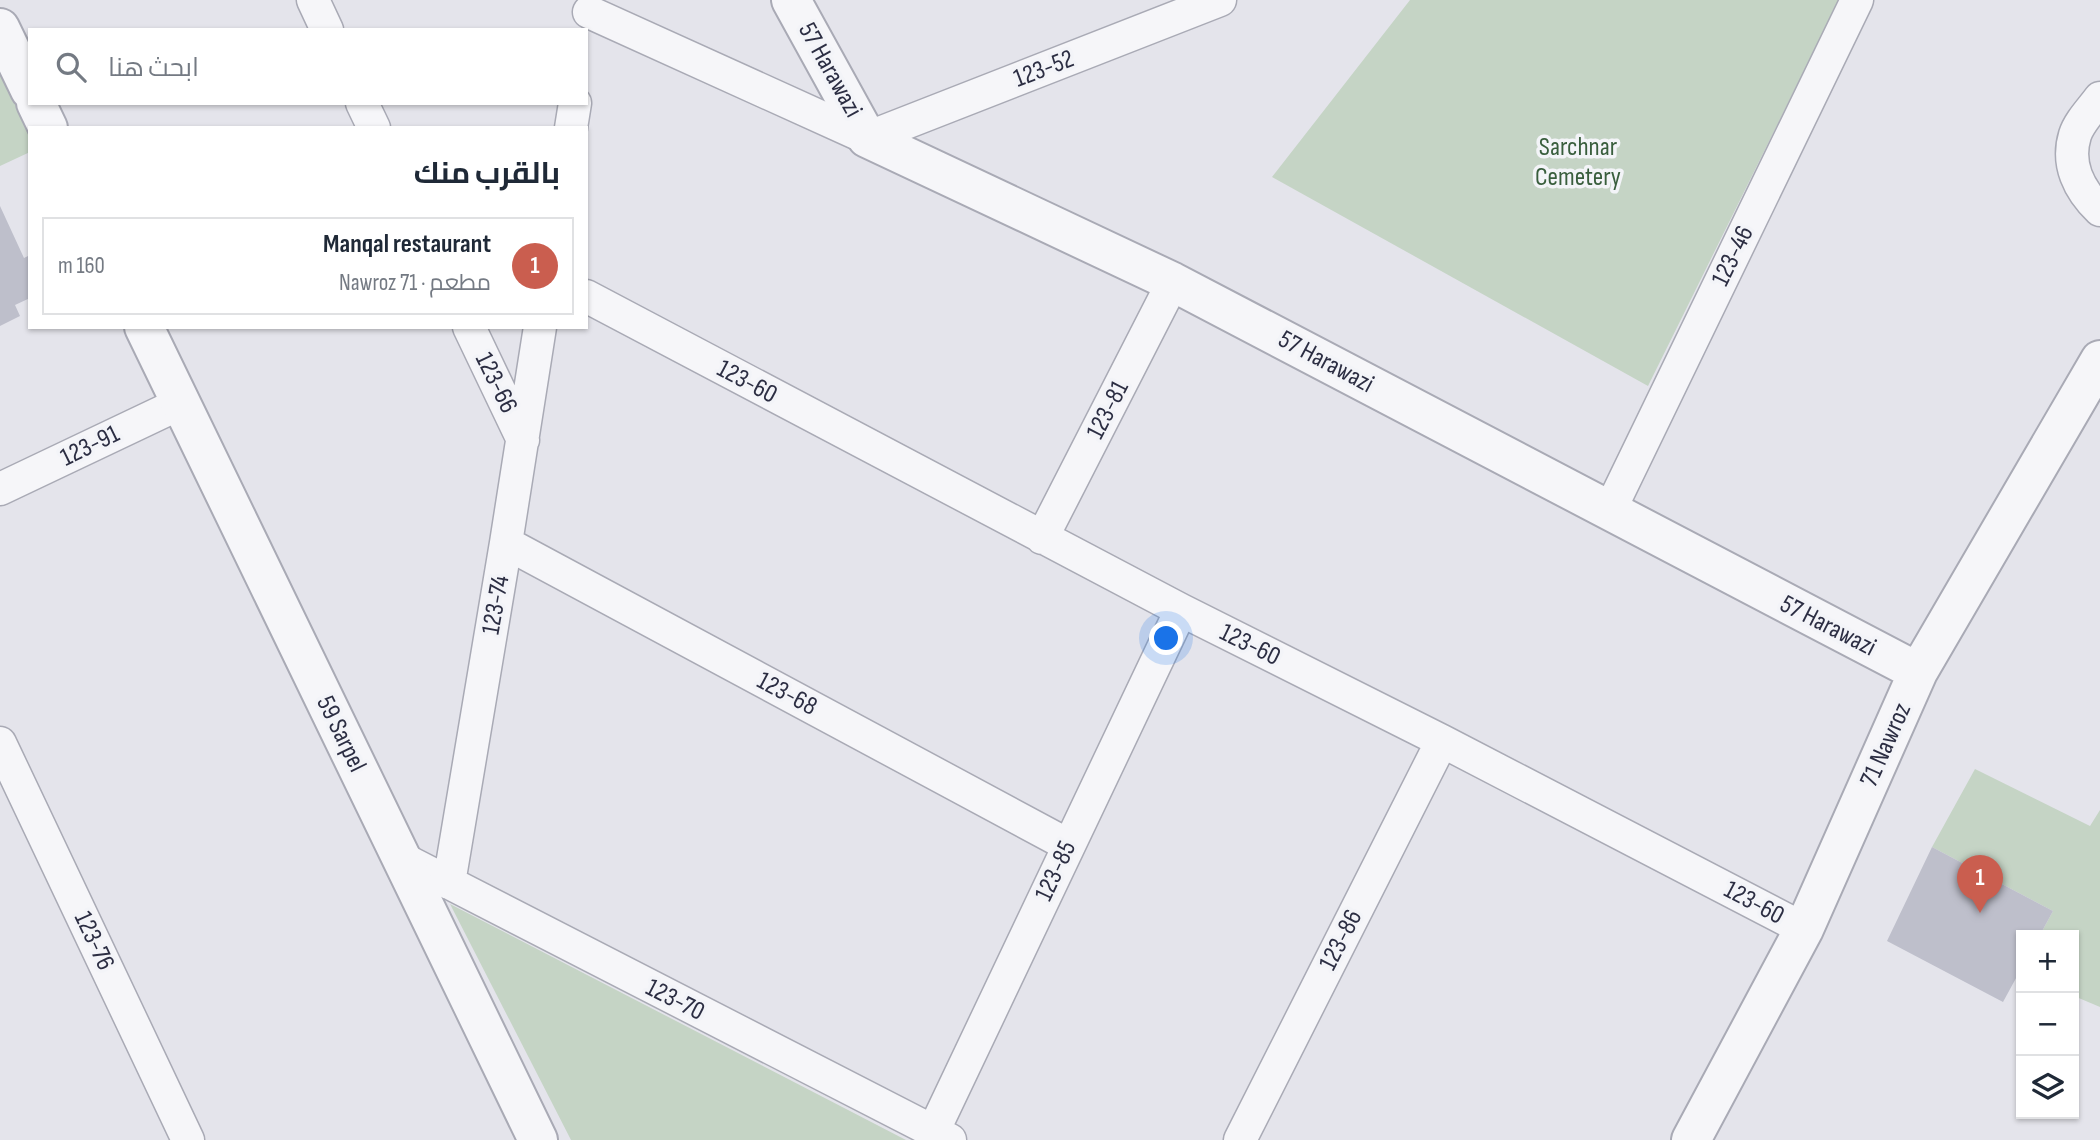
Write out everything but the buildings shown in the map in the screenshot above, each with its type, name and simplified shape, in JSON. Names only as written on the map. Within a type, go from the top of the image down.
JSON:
[{"type":"street","points":[[313,0],[326,28]]},
{"type":"street","name":"57 Harawazi","points":[[791,0],[867,138],[1173,282],[1918,672]]},
{"type":"street","name":"123-52","points":[[867,138],[1220,0]]},
{"type":"street","name":"123-46","points":[[1609,512],[1857,0]]},
{"type":"street","points":[[586,15],[867,138]]},
{"type":"street","points":[[0,28],[28,86]]},
{"type":"street","points":[[2100,98],[2076,134],[2071,166],[2087,198],[2100,210]]},
{"type":"street","points":[[37,105],[47,126]]},
{"type":"street","points":[[363,105],[373,126]]},
{"type":"street","points":[[571,126],[575,105]]},
{"type":"street","name":"123-81","points":[[1042,538],[1173,282]]},
{"type":"street","name":"123-60","points":[[588,297],[1042,538],[1443,741],[1804,929]]},
{"type":"street","name":"59 Sarpel","points":[[145,329],[538,1140]]},
{"type":"street","name":"123-66","points":[[470,329],[523,440]]},
{"type":"street","name":"123-74","points":[[449,883],[540,329]]},
{"type":"street","name":"71 Nawroz","points":[[1691,1140],[1804,929],[1918,672],[2100,360]]},
{"type":"street","name":"123-91","points":[[0,489],[181,403]]},
{"type":"street","name":"123-68","points":[[506,543],[1068,845]]},
{"type":"street","name":"123-85","points":[[941,1136],[1068,845],[1181,610]]},
{"type":"street","name":"123-86","points":[[1240,1140],[1443,741]]},
{"type":"street","name":"123-76","points":[[0,743],[188,1140]]},
{"type":"street","name":"123-70","points":[[401,858],[941,1136]]},
{"type":"green space","name":"Sarchnar Cemetery","points":[[1410,0],[1839,0],[1648,386],[1272,177]]},
{"type":"green space","points":[[0,66],[28,126],[28,153],[0,166]]},
{"type":"green space","points":[[1975,769],[2090,826],[2100,810],[2100,1007],[2079,998],[2079,930],[2043,930],[2053,911],[1932,847]]},
{"type":"green space","points":[[450,904],[906,1140],[571,1140]]},
{"type":"place","name":"Manqal restaurant","points":[[1980,913]]}]
